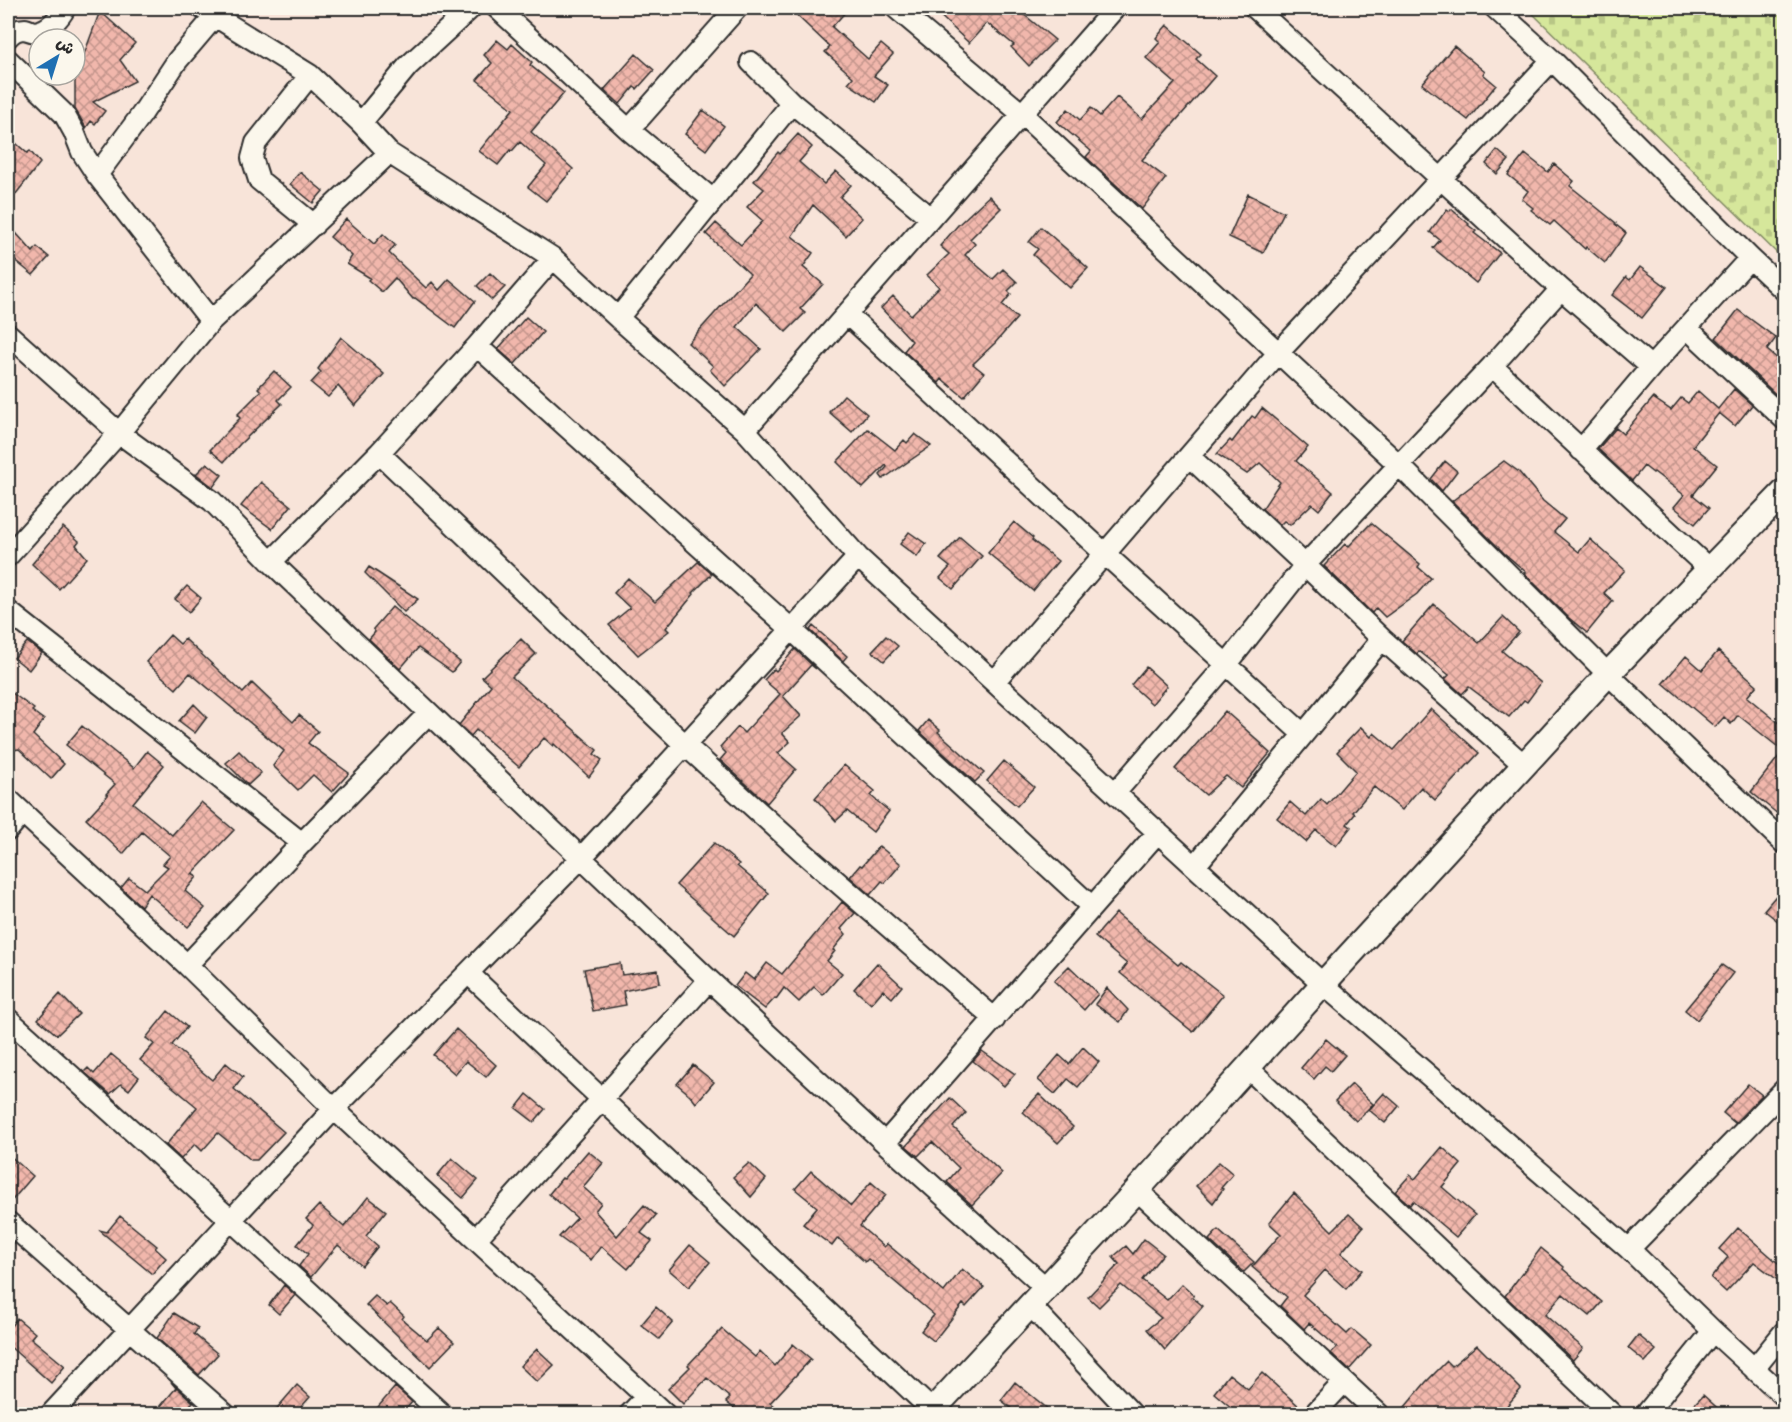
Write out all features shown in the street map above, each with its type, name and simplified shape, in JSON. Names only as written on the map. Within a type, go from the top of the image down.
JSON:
[{"type":"street","points":[[13,29],[36,32],[52,25],[62,15],[65,8]]},
{"type":"street","points":[[362,123],[408,66],[471,8]]},
{"type":"street","points":[[497,8],[629,130],[713,200]]},
{"type":"street","points":[[629,130],[737,8]]},
{"type":"street","points":[[896,8],[1021,113],[1399,465],[1608,674],[1785,843]]},
{"type":"street","points":[[1255,8],[1561,290],[1652,367]]},
{"type":"street","points":[[1495,8],[1552,60],[1750,258],[1785,290]]},
{"type":"street","points":[[97,175],[214,10],[310,75],[362,123],[389,153],[553,258],[745,430],[858,557],[1323,984],[1629,1249],[1785,1396]]},
{"type":"street","points":[[745,430],[1109,10]]},
{"type":"street","points":[[8,60],[64,114],[82,152],[97,175],[211,321]]},
{"type":"street","points":[[994,682],[1278,353],[1552,60]]},
{"type":"street","points":[[751,62],[792,103],[931,218]]},
{"type":"street","points":[[310,75],[256,143],[252,158],[259,180],[314,225]]},
{"type":"street","points":[[618,318],[792,103]]},
{"type":"street","points":[[8,556],[119,433],[211,321],[389,153]]},
{"type":"street","points":[[271,562],[379,453],[553,258]]},
{"type":"street","points":[[1581,450],[1750,258]]},
{"type":"street","points":[[1115,793],[1227,664],[1305,564],[1561,290]]},
{"type":"street","points":[[847,314],[1303,734]]},
{"type":"street","points":[[1687,328],[1785,419]]},
{"type":"street","points":[[8,334],[119,433],[212,501],[271,562],[581,858],[885,1143],[1038,1296],[1132,1414]]},
{"type":"street","points":[[477,345],[791,629],[1092,907]]},
{"type":"street","points":[[1492,366],[1710,570]]},
{"type":"street","points":[[379,453],[685,745],[995,1019]]},
{"type":"street","points":[[1189,456],[1382,639],[1524,765]]},
{"type":"street","points":[[468,973],[932,1413],[1608,674],[1785,492]]},
{"type":"street","points":[[51,1414],[334,1109],[581,858],[858,557]]},
{"type":"street","points":[[8,611],[302,843]]},
{"type":"street","points":[[1194,866],[1382,639]]},
{"type":"street","points":[[187,965],[429,713]]},
{"type":"street","points":[[8,799],[187,965],[334,1109],[665,1414]]},
{"type":"street","points":[[8,830],[22,813]]},
{"type":"street","points":[[885,1143],[1158,832]]},
{"type":"street","points":[[476,1239],[709,980]]},
{"type":"street","points":[[8,1019],[442,1414]]},
{"type":"street","points":[[1247,1067],[1612,1414]]},
{"type":"street","points":[[1629,1249],[1785,1090]]},
{"type":"street","points":[[1137,1190],[1379,1414]]},
{"type":"street","points":[[8,1222],[225,1414]]},
{"type":"street","points":[[1646,1414],[1713,1330]]},
{"type":"street","points":[[1754,1369],[1785,1332]]},
{"type":"street","points":[[1314,1414],[1344,1382]]},
{"type":"street","points":[[630,1414],[646,1397]]},
{"type":"green space","points":[[1527,8],[1784,8],[1784,260]]},
{"type":"building","points":[[789,8],[849,8],[832,27],[868,59],[881,44],[893,54],[874,76],[888,85],[876,102],[848,83],[853,77],[825,52],[830,47]]},
{"type":"building","points":[[932,8],[1016,8],[1055,40],[1029,66],[1011,47],[1014,45],[987,23],[969,43]]},
{"type":"building","points":[[100,11],[135,43],[120,60],[135,81],[93,102],[105,111],[95,124],[91,121],[86,128],[75,109],[75,87],[87,87],[87,46]]},
{"type":"building","points":[[1167,25],[1201,54],[1196,59],[1215,76],[1142,160],[1166,178],[1142,209],[1086,157],[1091,151],[1057,122],[1068,109],[1080,120],[1091,108],[1100,116],[1117,97],[1142,119],[1175,83],[1146,58],[1160,42],[1156,38]]},
{"type":"building","points":[[497,40],[508,49],[512,44],[532,62],[530,65],[564,93],[531,132],[573,169],[546,201],[528,187],[546,165],[520,142],[498,165],[479,151],[513,109],[477,80],[492,63],[484,55]]},
{"type":"building","points":[[1454,46],[1485,72],[1483,74],[1496,85],[1468,120],[1422,84]]},
{"type":"building","points":[[636,54],[654,70],[637,89],[634,87],[620,104],[604,90]]},
{"type":"building","points":[[703,110],[724,126],[706,150],[685,134]]},
{"type":"building","points":[[798,134],[812,147],[799,162],[824,184],[836,171],[851,185],[840,197],[862,218],[846,236],[813,205],[792,236],[813,253],[803,267],[823,284],[800,309],[805,313],[786,332],[756,303],[737,327],[761,349],[725,386],[710,370],[713,366],[688,343],[750,274],[706,234],[716,223],[741,245],[763,221],[747,207],[764,189],[754,181],[778,152],[780,154]]},
{"type":"building","points":[[8,136],[27,153],[30,151],[40,163],[8,204]]},
{"type":"building","points":[[1497,150],[1509,160],[1497,174],[1486,164]]},
{"type":"building","points":[[1525,154],[1548,172],[1554,164],[1574,181],[1570,186],[1626,233],[1605,263],[1586,247],[1585,249],[1554,221],[1550,225],[1531,210],[1533,208],[1522,199],[1528,191],[1508,175]]},
{"type":"building","points":[[300,172],[323,191],[313,203],[290,184]]},
{"type":"building","points":[[1248,194],[1284,212],[1263,253],[1229,237]]},
{"type":"building","points":[[989,196],[1001,208],[970,239],[975,244],[965,255],[993,279],[1003,269],[1017,282],[1008,291],[1011,294],[1002,305],[1017,318],[973,364],[984,373],[964,397],[942,379],[939,383],[904,351],[912,341],[881,308],[893,296],[911,315],[939,287],[927,275],[949,254],[940,246],[958,225]]},
{"type":"building","points":[[1447,209],[1450,211],[1451,209],[1476,231],[1474,233],[1500,253],[1476,283],[1433,248],[1440,240],[1430,232]]},
{"type":"building","points":[[346,219],[374,244],[383,234],[395,245],[389,253],[426,288],[432,282],[439,290],[449,279],[475,301],[455,328],[415,298],[413,299],[395,278],[382,292],[368,280],[370,278],[347,264],[352,256],[330,237]]},
{"type":"building","points":[[8,224],[33,252],[37,247],[49,257],[33,275],[8,255]]},
{"type":"building","points":[[1041,227],[1088,268],[1070,288],[1033,255],[1038,249],[1029,242]]},
{"type":"building","points":[[1640,267],[1667,287],[1642,318],[1612,295],[1626,277],[1630,280]]},
{"type":"building","points":[[490,273],[505,287],[492,300],[477,286]]},
{"type":"building","points":[[1738,310],[1776,338],[1767,350],[1785,365],[1785,403],[1716,338]]},
{"type":"building","points":[[526,317],[543,332],[515,364],[498,349]]},
{"type":"building","points":[[341,337],[384,374],[355,406],[338,386],[328,397],[311,383],[321,372],[318,369]]},
{"type":"building","points":[[274,371],[291,387],[278,400],[282,404],[224,462],[210,450],[240,418],[237,415],[261,391],[258,388]]},
{"type":"building","points":[[1734,389],[1752,405],[1735,426],[1719,413],[1693,446],[1717,465],[1693,495],[1709,508],[1695,524],[1674,507],[1684,495],[1644,466],[1632,481],[1598,449],[1616,428],[1623,434],[1653,398],[1671,410],[1681,398],[1688,403],[1698,391],[1718,409]]},
{"type":"building","points":[[844,395],[867,414],[852,432],[829,412]]},
{"type":"building","points":[[1262,408],[1308,447],[1296,461],[1333,492],[1319,510],[1312,504],[1290,525],[1284,521],[1280,525],[1262,509],[1280,482],[1260,463],[1247,474],[1217,454],[1230,440],[1232,442],[1252,416],[1255,418]]},
{"type":"building","points":[[868,429],[895,450],[904,440],[907,443],[915,434],[931,446],[883,479],[880,475],[887,467],[886,465],[863,488],[837,462]]},
{"type":"building","points":[[1445,461],[1457,471],[1442,491],[1431,479]]},
{"type":"building","points":[[1504,461],[1519,472],[1543,501],[1565,519],[1554,532],[1579,552],[1590,539],[1625,570],[1604,593],[1613,601],[1587,633],[1569,618],[1524,573],[1526,572],[1452,501]]},
{"type":"building","points":[[207,463],[222,475],[213,487],[196,474]]},
{"type":"building","points":[[261,482],[291,506],[272,529],[241,506]]},
{"type":"building","points":[[1014,522],[1058,561],[1033,591],[988,553]]},
{"type":"building","points":[[1371,523],[1420,564],[1418,567],[1431,578],[1417,594],[1385,617],[1376,608],[1372,613],[1324,566],[1345,544],[1348,547]]},
{"type":"building","points":[[63,527],[79,541],[76,545],[87,558],[59,589],[32,564]]},
{"type":"building","points":[[909,532],[926,544],[917,557],[900,544]]},
{"type":"building","points":[[960,537],[982,556],[953,589],[940,578],[950,567],[940,559]]},
{"type":"building","points":[[698,562],[712,574],[693,593],[666,628],[669,631],[638,655],[609,625],[630,608],[614,593],[628,578],[655,602]]},
{"type":"building","points":[[369,567],[418,599],[404,612],[365,573]]},
{"type":"building","points":[[187,586],[201,598],[189,612],[175,599]]},
{"type":"building","points":[[1434,604],[1479,643],[1503,617],[1519,632],[1502,651],[1541,683],[1527,702],[1524,700],[1509,717],[1469,687],[1462,694],[1445,679],[1449,675],[1419,651],[1417,654],[1402,641]]},
{"type":"building","points":[[392,607],[460,662],[452,672],[418,648],[400,669],[369,639],[375,632],[373,629]]},
{"type":"building","points":[[813,626],[847,656],[843,661],[810,630]]},
{"type":"building","points":[[170,635],[180,644],[185,639],[243,693],[252,683],[293,722],[299,715],[318,731],[308,743],[349,773],[332,792],[313,775],[298,790],[273,766],[284,751],[190,673],[176,689],[146,662]]},
{"type":"building","points":[[886,636],[898,646],[884,661],[872,651]]},
{"type":"building","points":[[521,639],[536,654],[512,677],[597,750],[594,754],[602,760],[589,777],[554,744],[553,746],[544,738],[519,767],[476,730],[471,736],[459,725],[491,685],[482,677]]},
{"type":"building","points":[[27,642],[42,653],[29,670],[14,658]]},
{"type":"building","points":[[795,649],[816,669],[811,665],[783,696],[801,716],[782,733],[790,742],[778,753],[796,769],[767,803],[720,760],[726,753],[720,747],[738,727],[744,733],[780,694],[764,680],[774,669],[776,671]]},
{"type":"building","points":[[1718,651],[1757,685],[1747,697],[1785,728],[1785,820],[1751,792],[1783,751],[1738,715],[1731,724],[1724,717],[1715,727],[1663,683],[1686,656],[1702,670]]},
{"type":"building","points":[[1146,667],[1167,686],[1152,704],[1131,685]]},
{"type":"building","points":[[8,690],[34,709],[32,711],[44,720],[33,735],[64,764],[51,779],[19,749],[14,750],[8,744]]},
{"type":"building","points":[[194,704],[207,717],[195,733],[179,721]]},
{"type":"building","points":[[1431,709],[1479,753],[1435,800],[1421,787],[1402,810],[1374,787],[1353,812],[1355,814],[1347,824],[1351,827],[1336,846],[1316,830],[1306,842],[1277,818],[1290,802],[1306,816],[1321,799],[1327,805],[1356,771],[1337,752],[1361,727],[1371,737],[1374,733],[1394,750]]},
{"type":"building","points":[[1225,711],[1270,753],[1241,788],[1226,776],[1206,795],[1175,769]]},
{"type":"building","points":[[928,720],[940,730],[938,732],[984,773],[975,782],[919,731]]},
{"type":"building","points":[[82,726],[134,768],[147,751],[164,765],[133,803],[172,835],[201,802],[234,830],[192,874],[197,877],[185,891],[205,908],[188,927],[149,894],[141,906],[121,888],[129,878],[145,890],[168,867],[163,864],[170,856],[142,832],[123,854],[86,819],[115,784],[66,745]]},
{"type":"building","points":[[239,751],[261,773],[248,785],[226,763]]},
{"type":"building","points":[[1004,761],[1034,787],[1017,806],[987,781]]},
{"type":"building","points":[[844,765],[875,791],[871,796],[889,811],[873,832],[847,811],[836,821],[815,798]]},
{"type":"building","points":[[714,843],[769,893],[734,936],[676,885]]},
{"type":"building","points":[[879,846],[901,864],[885,883],[882,881],[870,895],[850,877]]},
{"type":"building","points":[[1785,885],[1785,927],[1764,910]]},
{"type":"building","points":[[842,902],[855,913],[841,929],[846,934],[827,961],[842,973],[823,995],[814,987],[799,1002],[784,988],[765,1009],[735,986],[745,973],[754,980],[767,963],[782,974]]},
{"type":"building","points":[[1116,913],[1178,965],[1181,962],[1223,995],[1193,1032],[1120,973],[1127,964],[1095,937]]},
{"type":"building","points":[[620,963],[622,975],[658,970],[660,983],[623,991],[626,1005],[593,1011],[584,969]]},
{"type":"building","points":[[877,963],[902,986],[892,998],[883,990],[871,1004],[854,989]]},
{"type":"building","points":[[1722,965],[1733,973],[1697,1020],[1685,1010]]},
{"type":"building","points":[[1069,966],[1098,994],[1084,1010],[1054,981]]},
{"type":"building","points":[[1107,988],[1128,1010],[1120,1022],[1095,1004]]},
{"type":"building","points":[[60,994],[79,1014],[57,1035],[38,1019]]},
{"type":"building","points":[[168,1011],[187,1027],[172,1045],[212,1080],[226,1063],[243,1077],[234,1089],[284,1132],[257,1160],[251,1160],[218,1133],[202,1151],[195,1144],[181,1159],[166,1145],[197,1107],[140,1060],[154,1044],[146,1038]]},
{"type":"building","points":[[456,1029],[496,1065],[486,1077],[466,1061],[455,1074],[433,1055]]},
{"type":"building","points":[[1326,1039],[1345,1055],[1331,1071],[1325,1066],[1314,1079],[1301,1068]]},
{"type":"building","points":[[1083,1047],[1099,1062],[1078,1087],[1068,1079],[1055,1094],[1038,1080],[1059,1055],[1069,1064]]},
{"type":"building","points":[[982,1051],[1015,1074],[1004,1086],[973,1061]]},
{"type":"building","points":[[111,1054],[139,1077],[129,1090],[121,1084],[110,1094],[84,1072],[88,1068],[94,1074]]},
{"type":"building","points":[[693,1065],[714,1082],[696,1103],[677,1084]]},
{"type":"building","points":[[1352,1084],[1373,1104],[1356,1121],[1335,1101]]},
{"type":"building","points":[[1748,1084],[1762,1095],[1735,1123],[1723,1113]]},
{"type":"building","points":[[1384,1093],[1399,1106],[1385,1123],[1369,1110]]},
{"type":"building","points":[[527,1094],[545,1109],[534,1122],[516,1108]]},
{"type":"building","points":[[1039,1094],[1073,1127],[1058,1143],[1023,1112]]},
{"type":"building","points":[[950,1098],[966,1113],[953,1127],[1002,1173],[972,1205],[947,1182],[959,1168],[932,1142],[918,1156],[906,1146]]},
{"type":"building","points":[[1442,1147],[1461,1164],[1442,1187],[1475,1215],[1456,1237],[1413,1201],[1410,1205],[1395,1192],[1410,1175],[1415,1179]]},
{"type":"building","points":[[588,1151],[603,1163],[583,1187],[601,1203],[595,1211],[617,1236],[644,1205],[656,1215],[641,1233],[652,1241],[628,1269],[601,1246],[591,1260],[559,1237],[577,1218],[549,1194]]},
{"type":"building","points":[[8,1154],[33,1176],[8,1205]]},
{"type":"building","points":[[452,1158],[478,1180],[463,1198],[437,1176]]},
{"type":"building","points":[[1219,1162],[1233,1174],[1221,1188],[1223,1189],[1213,1203],[1196,1186]]},
{"type":"building","points":[[749,1163],[766,1179],[751,1197],[733,1177]]},
{"type":"building","points":[[811,1171],[851,1206],[871,1182],[886,1195],[860,1226],[884,1247],[887,1244],[944,1292],[962,1269],[984,1287],[966,1307],[963,1304],[934,1341],[921,1331],[934,1315],[868,1259],[865,1262],[838,1238],[832,1246],[803,1224],[817,1207],[795,1189]]},
{"type":"building","points":[[1294,1193],[1332,1231],[1349,1214],[1363,1227],[1341,1253],[1362,1270],[1346,1289],[1325,1270],[1303,1295],[1347,1334],[1352,1329],[1371,1345],[1349,1370],[1331,1353],[1337,1347],[1309,1323],[1304,1329],[1280,1306],[1287,1297],[1252,1267],[1281,1234],[1269,1223]]},
{"type":"building","points":[[368,1197],[386,1211],[366,1236],[378,1246],[362,1266],[338,1245],[311,1277],[299,1266],[308,1254],[297,1245],[313,1225],[306,1219],[319,1205],[344,1227]]},
{"type":"building","points":[[120,1216],[157,1246],[155,1248],[166,1258],[152,1274],[99,1230],[107,1232]]},
{"type":"building","points":[[1738,1228],[1785,1269],[1785,1274],[1779,1281],[1754,1262],[1726,1292],[1711,1278],[1728,1257],[1719,1249]]},
{"type":"building","points":[[1218,1230],[1254,1262],[1244,1272],[1209,1240]]},
{"type":"building","points":[[1144,1239],[1163,1254],[1142,1280],[1167,1300],[1182,1284],[1203,1306],[1165,1350],[1147,1329],[1161,1318],[1121,1285],[1099,1307],[1088,1297],[1119,1264],[1113,1257],[1126,1246],[1133,1254]]},
{"type":"building","points":[[690,1245],[710,1262],[689,1287],[669,1270]]},
{"type":"building","points":[[1541,1248],[1602,1302],[1590,1316],[1563,1294],[1545,1315],[1583,1348],[1573,1360],[1505,1296]]},
{"type":"building","points":[[284,1285],[295,1295],[279,1314],[269,1305]]},
{"type":"building","points":[[375,1296],[387,1306],[390,1303],[404,1316],[402,1319],[427,1340],[439,1328],[454,1342],[430,1367],[366,1305]]},
{"type":"building","points":[[656,1307],[673,1322],[659,1339],[641,1325]]},
{"type":"building","points":[[174,1313],[198,1328],[194,1334],[218,1354],[199,1375],[157,1338]]},
{"type":"building","points":[[17,1318],[35,1333],[31,1338],[65,1366],[51,1383],[8,1345],[8,1330]]},
{"type":"building","points":[[722,1329],[755,1357],[760,1351],[775,1366],[793,1344],[811,1359],[770,1403],[784,1414],[741,1414],[726,1402],[730,1398],[707,1378],[683,1404],[668,1389]]},
{"type":"building","points":[[1638,1335],[1656,1350],[1645,1362],[1628,1348]]},
{"type":"building","points":[[1477,1345],[1521,1389],[1500,1414],[1399,1414],[1447,1361],[1452,1366]]},
{"type":"building","points":[[537,1349],[554,1365],[537,1382],[520,1366]]},
{"type":"building","points":[[1262,1373],[1299,1406],[1292,1414],[1239,1414],[1214,1393],[1229,1374],[1248,1389]]},
{"type":"building","points":[[171,1382],[193,1402],[181,1414],[154,1414],[176,1388]]},
{"type":"building","points":[[1015,1382],[1054,1414],[1019,1414],[1001,1400]]},
{"type":"building","points":[[297,1385],[310,1397],[295,1414],[272,1414]]},
{"type":"building","points":[[395,1387],[412,1402],[402,1414],[372,1414]]},
{"type":"building","points":[[1703,1395],[1724,1414],[1685,1414]]}]
